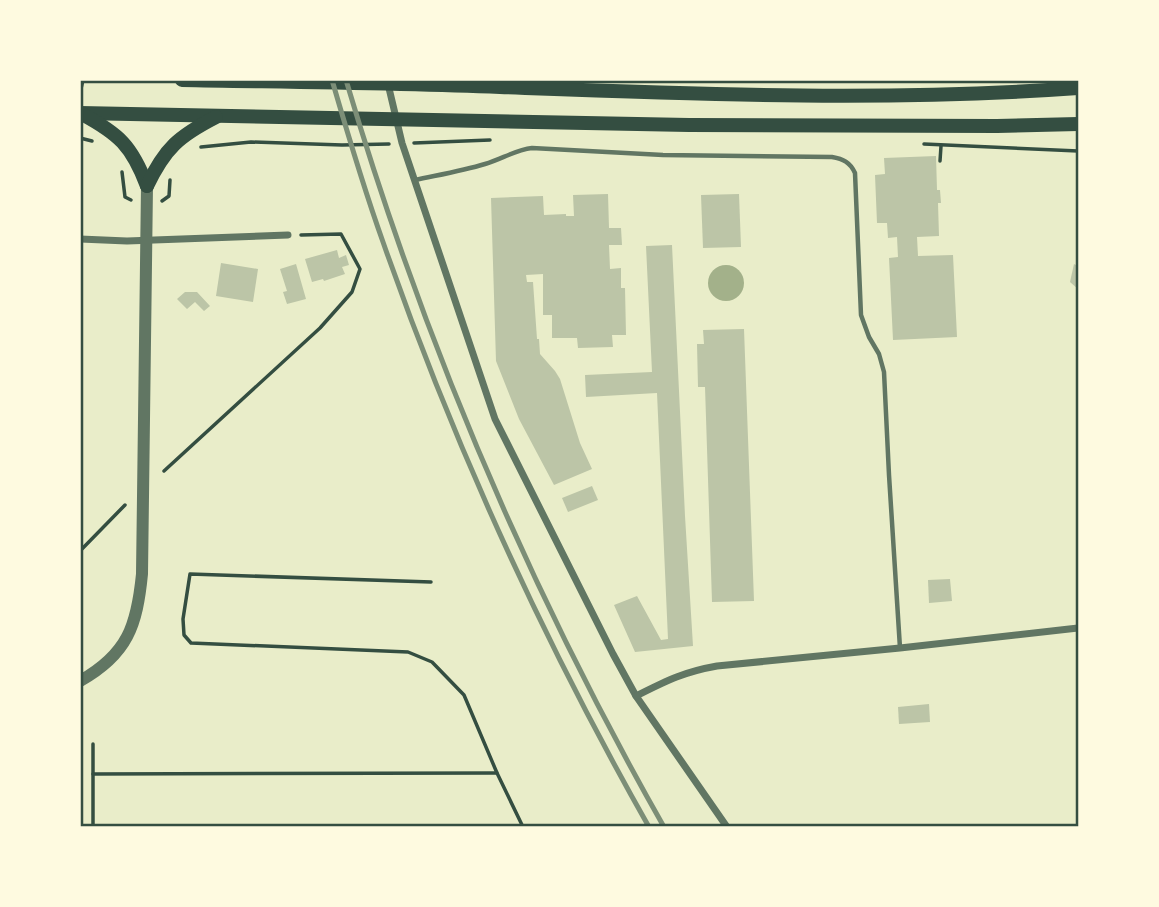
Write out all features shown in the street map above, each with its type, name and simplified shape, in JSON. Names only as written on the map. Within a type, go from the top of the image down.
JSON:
[{"type":"main road","points":[[182,80],[787,96],[1028,92],[1079,88]]},
{"type":"main road","points":[[80,113],[689,125],[1072,125]]},
{"type":"main road","points":[[80,113],[124,142],[136,160],[147,186]]},
{"type":"main road","points":[[147,186],[168,149],[184,135],[218,116]]},
{"type":"street","points":[[387,80],[402,143],[495,419],[612,654],[636,696],[727,827]]},
{"type":"street","points":[[80,681],[99,670],[118,651],[132,629],[139,604],[142,574],[147,186]]},
{"type":"street","points":[[80,239],[288,235]]},
{"type":"street","points":[[636,696],[671,678],[717,666],[900,649],[1079,628]]},
{"type":"lane","points":[[414,180],[471,169],[532,148],[663,155],[832,157],[848,162],[855,173],[862,315],[884,372],[900,649]]},
{"type":"path","points":[[80,93],[83,80]]},
{"type":"path","points":[[80,138],[102,144]]},
{"type":"path","points":[[412,143],[495,139]]},
{"type":"path","points":[[200,147],[236,142],[399,144]]},
{"type":"path","points":[[940,161],[941,146]]},
{"type":"path","points":[[122,169],[125,197],[134,201],[162,201],[169,196],[171,177]]},
{"type":"path","points":[[164,471],[320,328],[352,292],[360,269],[341,234],[288,235]]},
{"type":"path","points":[[80,551],[125,505]]},
{"type":"path","points":[[430,582],[190,574],[183,619],[184,635],[191,643],[408,652],[432,662],[464,695],[523,827]]},
{"type":"path","points":[[93,744],[93,827]]},
{"type":"path","points":[[93,774],[497,773]]},
{"type":"shaded area","points":[[726,265],[739,270],[744,283],[739,296],[726,301],[713,296],[708,283],[713,270]]},
{"type":"building","points":[[936,156],[937,190],[940,190],[941,203],[938,203],[939,236],[917,237],[918,256],[953,255],[957,337],[893,340],[889,258],[898,257],[897,237],[888,238],[887,223],[877,223],[875,175],[885,174],[884,158]]},
{"type":"building","points":[[608,194],[609,228],[621,228],[622,245],[609,245],[610,269],[621,268],[621,288],[625,288],[626,335],[612,335],[613,347],[578,348],[577,338],[552,338],[552,315],[543,315],[543,274],[526,275],[527,282],[533,282],[540,354],[560,379],[580,443],[592,469],[554,485],[519,419],[496,361],[491,198],[543,196],[544,215],[574,216],[573,195]]},
{"type":"building","points":[[739,194],[741,247],[703,248],[701,195]]},
{"type":"building","points":[[672,245],[693,646],[635,652],[614,605],[637,596],[661,640],[668,639],[657,393],[586,397],[585,375],[652,372],[646,246]]},
{"type":"building","points":[[337,250],[339,258],[346,255],[349,265],[342,267],[345,274],[312,282],[305,259]]},
{"type":"building","points":[[221,263],[258,269],[253,302],[216,296]]},
{"type":"building","points":[[296,264],[306,299],[287,304],[283,292],[287,291],[280,269]]},
{"type":"building","points":[[1074,264],[1078,266],[1078,289],[1070,282]]},
{"type":"building","points":[[185,292],[197,292],[210,306],[204,311],[195,302],[187,309],[177,299]]},
{"type":"building","points":[[744,329],[754,601],[712,602],[705,387],[698,387],[697,344],[704,344],[703,330]]},
{"type":"building","points":[[592,486],[598,500],[568,512],[562,498]]},
{"type":"building","points":[[950,579],[952,601],[929,603],[928,580]]},
{"type":"building","points":[[929,704],[930,722],[899,724],[898,707]]},
{"type":"railway","points":[[332,80],[363,182],[410,318],[470,467],[537,613],[649,827]]},
{"type":"railway","points":[[346,80],[409,273],[484,462],[569,647],[664,827]]}]
